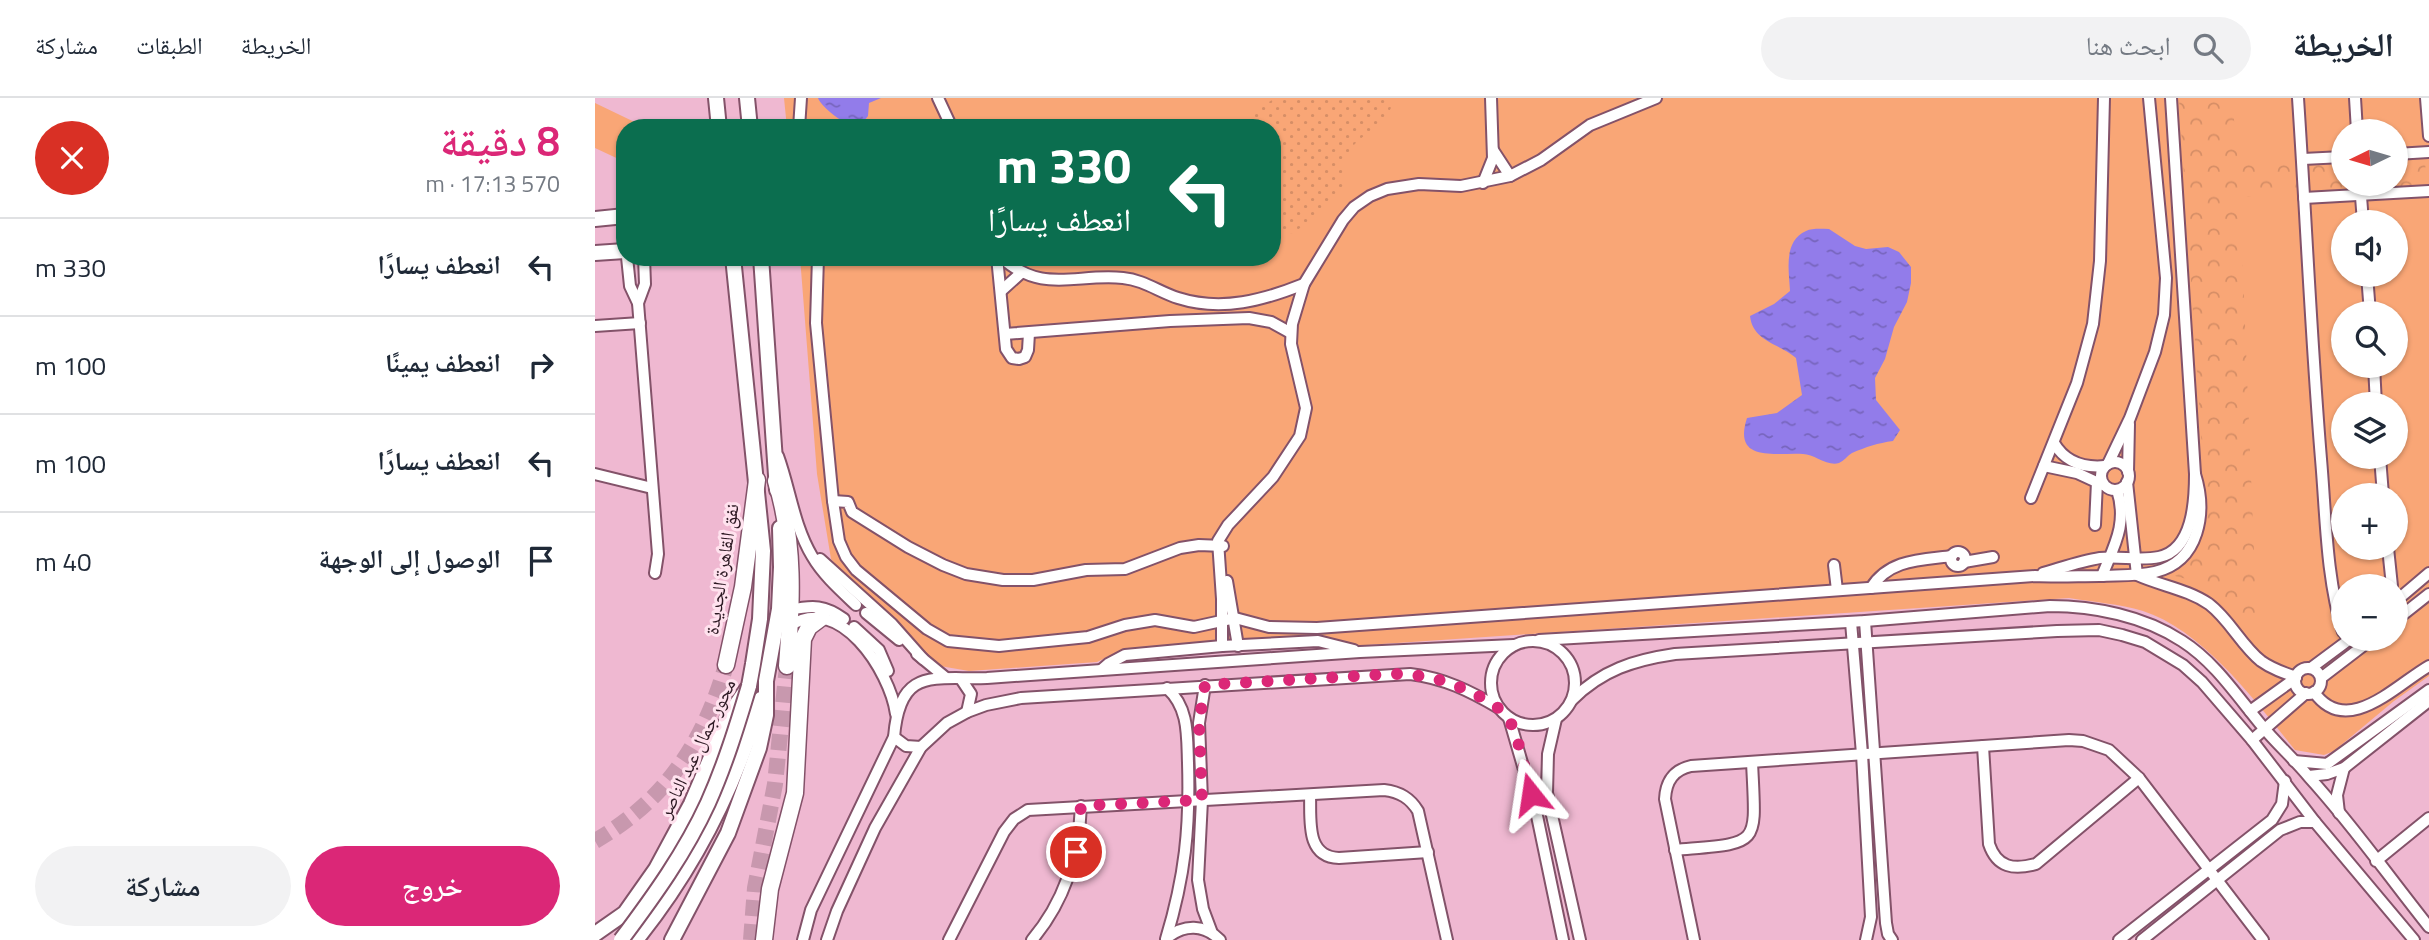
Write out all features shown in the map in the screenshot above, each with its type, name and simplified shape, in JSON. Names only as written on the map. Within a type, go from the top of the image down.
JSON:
[{"type":"highway","name":"نفق القاهرة الجديدة","points":[[726,665],[743,587],[757,480]]},
{"type":"highway","points":[[776,481],[790,543],[790,618],[786,666]]},
{"type":"highway","points":[[764,940],[770,889],[795,793],[803,639],[809,627],[821,618]]},
{"type":"main road","points":[[716,98],[718,119]]},
{"type":"main road","points":[[747,98],[749,119]]},
{"type":"main road","points":[[595,219],[616,217]]},
{"type":"main road","points":[[595,253],[616,252]]},
{"type":"main road","name":"محور جمال عبد الناصر","points":[[595,934],[617,920],[631,906],[680,825],[724,725],[748,686],[757,642],[763,551],[733,266]]},
{"type":"main road","name":"محور جمال عبد الناصر","points":[[672,940],[723,843],[749,780],[764,726],[766,681],[780,589],[781,545],[762,266]]},
{"type":"main road","points":[[636,940],[681,879],[712,824],[743,753],[766,681]]},
{"type":"main road","points":[[623,940],[663,882],[696,827],[727,757],[748,686]]},
{"type":"main road","points":[[623,940],[623,927],[631,906]]},
{"type":"main road","points":[[662,940],[681,922]]},
{"type":"street","points":[[800,119],[801,98]]},
{"type":"street","points":[[938,98],[948,119]]},
{"type":"street","points":[[1483,183],[1491,165],[1493,150],[1491,98]]},
{"type":"street","points":[[1222,646],[1220,543],[1231,521],[1273,477],[1303,429],[1305,401],[1293,356],[1291,334],[1294,315],[1304,284],[1343,220],[1354,207],[1387,189],[1419,184],[1454,186],[1483,183],[1510,176],[1534,164],[1590,125],[1656,98]]},
{"type":"street","points":[[2031,498],[2081,370],[2097,303],[2104,98]]},
{"type":"street","points":[[2095,524],[2101,478],[2130,418],[2158,341],[2165,303],[2166,278],[2149,98]]},
{"type":"street","points":[[818,266],[816,323],[833,500],[842,549],[856,570],[927,629],[948,641],[999,646],[1054,642],[1088,637],[1143,621],[1167,621],[1194,627],[1235,618],[1269,627],[1317,628],[2035,576],[2137,575],[2157,571],[2181,557],[2192,545],[2198,529],[2200,511],[2195,474],[2171,98]]},
{"type":"street","points":[[2298,98],[2311,322],[2329,549],[2334,574]]},
{"type":"street","points":[[2355,98],[2356,119]]},
{"type":"street","points":[[2426,98],[2429,136]]},
{"type":"street","points":[[1493,150],[1510,176]]},
{"type":"street","points":[[2408,153],[2429,152]]},
{"type":"street","points":[[2303,159],[2331,158]]},
{"type":"street","points":[[2408,190],[2429,191]]},
{"type":"street","points":[[2304,198],[2331,194]]},
{"type":"street","points":[[628,266],[629,279],[638,303],[640,323],[658,559],[655,573]]},
{"type":"street","points":[[638,303],[643,294],[644,266]]},
{"type":"street","points":[[1000,266],[1007,352],[1012,358],[1019,359],[1027,354],[1029,332]]},
{"type":"street","points":[[1011,266],[1035,278],[1058,282],[1126,278],[1147,283],[1173,297],[1196,302],[1248,303],[1304,284]]},
{"type":"street","points":[[1001,291],[1021,273]]},
{"type":"street","points":[[1171,321],[1173,297]]},
{"type":"street","points":[[1005,334],[1171,321],[1249,318],[1271,322],[1291,334]]},
{"type":"street","points":[[595,327],[640,323]]},
{"type":"street","points":[[2130,418],[2128,477],[2137,575]]},
{"type":"street","points":[[2054,443],[2066,457],[2077,463],[2122,465],[2128,477]]},
{"type":"street","points":[[774,446],[802,536],[824,574],[856,605]]},
{"type":"street","points":[[2043,466],[2066,469],[2117,490]]},
{"type":"street","points":[[595,474],[652,488]]},
{"type":"street","points":[[2035,576],[2109,558],[2153,558],[2166,555],[2179,543],[2190,519],[2195,474]]},
{"type":"street","points":[[2117,490],[2128,477]]},
{"type":"street","points":[[2102,576],[2122,523],[2122,505],[2117,490]]},
{"type":"street","points":[[833,500],[848,502],[852,512],[908,547],[951,569],[1003,580],[1033,580],[1086,570],[1125,569],[1180,548],[1220,543]]},
{"type":"street","points":[[837,526],[849,518],[852,512]]},
{"type":"street","points":[[802,536],[825,564],[892,624],[923,659]]},
{"type":"street","points":[[1220,543],[1238,646]]},
{"type":"street","points":[[1871,588],[1880,576],[1898,564],[1952,556],[1956,552],[1961,553],[1964,562],[1993,557]]},
{"type":"street","points":[[1834,565],[1836,590]]},
{"type":"street","points":[[2408,591],[2429,573]]},
{"type":"street","points":[[2137,575],[2184,591],[2206,603],[2227,621],[2261,660],[2296,678]]},
{"type":"street","points":[[2408,611],[2429,594]]},
{"type":"street","points":[[790,618],[821,606],[844,619]]},
{"type":"street","points":[[896,715],[909,690],[920,681],[945,677],[961,679],[1360,652],[1514,645],[1539,640],[2077,606],[2110,612],[2166,631],[2184,641],[2214,668],[2268,724],[2294,761],[2309,776],[2429,927]]},
{"type":"street","points":[[866,613],[945,677]]},
{"type":"street","points":[[790,618],[821,618],[838,625],[866,649],[882,670],[892,694]]},
{"type":"street","points":[[1865,621],[1886,930],[1892,940]]},
{"type":"street","points":[[1851,622],[1871,917],[1866,940]]},
{"type":"street","points":[[803,940],[811,909],[894,737],[896,715],[883,657],[874,644],[854,627]]},
{"type":"street","points":[[828,940],[837,911],[875,828],[921,747],[947,723],[986,705],[1021,698],[1410,674],[1459,686],[1499,708],[1520,724],[1533,726],[1556,719],[1572,700],[1604,674],[1641,659],[1697,652],[2099,630],[2145,642],[2183,665],[2202,682],[2414,940]]},
{"type":"street","points":[[1539,640],[1560,649],[1573,667],[1575,689],[1572,700]]},
{"type":"street","points":[[1101,670],[1116,658],[1125,655],[1222,646],[1318,641],[1360,652]]},
{"type":"street","points":[[1499,708],[1493,697],[1492,673],[1496,661],[1514,645]]},
{"type":"street","points":[[2254,708],[2331,651]]},
{"type":"street","points":[[2321,678],[2356,651]]},
{"type":"street","points":[[2296,678],[2299,689],[2310,693],[2326,705],[2342,710],[2358,709],[2374,704],[2429,666]]},
{"type":"street","points":[[2252,740],[2268,724],[2320,687],[2321,678],[2311,668]]},
{"type":"street","points":[[961,679],[971,694],[967,712]]},
{"type":"street","points":[[1205,685],[1199,723],[1202,800],[1198,880],[1203,909],[1216,936]]},
{"type":"street","points":[[1166,939],[1185,863],[1189,800],[1185,716],[1179,700],[1167,688]]},
{"type":"street","points":[[2294,761],[2327,764],[2339,758],[2429,690]]},
{"type":"street","points":[[2309,776],[2327,775],[2344,768],[2429,701]]},
{"type":"street","points":[[1509,718],[1536,811],[1563,940]]},
{"type":"street","points":[[1556,719],[1548,754],[1547,793],[1580,940]]},
{"type":"street","points":[[894,737],[906,746],[921,747]]},
{"type":"street","points":[[1694,940],[1665,799],[1665,789],[1674,773],[1691,765],[2048,741],[2083,741],[2109,750],[2139,778],[2263,940]]},
{"type":"street","points":[[1983,746],[1989,844],[1994,857],[2001,864],[2016,867],[2036,864],[2139,778]]},
{"type":"street","points":[[1675,850],[1736,844],[1750,834],[1754,823],[1752,762]]},
{"type":"street","points":[[2339,814],[2338,786],[2344,768]]},
{"type":"street","points":[[2119,940],[2272,820],[2282,804],[2285,781]]},
{"type":"street","points":[[949,940],[1004,832],[1014,819],[1036,808],[1384,790],[1401,794],[1414,804],[1418,811],[1447,940]]},
{"type":"street","points":[[1310,795],[1313,840],[1320,852],[1326,856],[1339,858],[1428,852]]},
{"type":"street","points":[[1032,940],[1051,914],[1069,874],[1080,829],[1081,806]]},
{"type":"street","points":[[856,817],[875,828]]},
{"type":"street","points":[[2376,861],[2429,818]]},
{"type":"street","points":[[2142,940],[2280,830],[2293,824],[2315,822]]},
{"type":"street","points":[[1867,844],[1879,843]]},
{"type":"street","points":[[1166,939],[1176,931],[1188,927],[1200,928],[1216,936]]},
{"type":"green space","points":[[784,98],[2429,98],[2429,676],[2334,751],[2324,755],[2295,750],[2246,690],[2187,634],[2143,611],[2069,598],[1352,646],[1335,640],[1111,655],[1097,662],[969,671],[940,666],[873,610],[831,559],[817,474],[801,266],[1281,266],[1281,119],[786,119]]},
{"type":"green space","points":[[1275,98],[1394,98],[1389,112],[1381,122],[1353,146],[1346,157],[1343,171],[1344,191],[1294,233],[1281,234],[1281,119],[1244,119]]},
{"type":"green space","points":[[2179,98],[2232,98],[2238,163],[2297,158],[2331,159],[2331,193],[2240,197],[2257,628],[2198,582],[2160,572],[2192,554],[2202,528],[2204,479]]},
{"type":"green space","points":[[595,103],[628,119],[616,119],[616,158],[595,148]]},
{"type":"green space","points":[[2425,154],[2426,186],[2408,188],[2408,155]]},
{"type":"water","points":[[818,98],[881,98],[869,103],[866,119],[839,119]]},
{"type":"water","points":[[1811,229],[1829,229],[1855,246],[1866,249],[1888,247],[1899,252],[1911,267],[1907,302],[1894,327],[1885,359],[1875,378],[1876,400],[1900,430],[1893,441],[1862,449],[1835,464],[1807,455],[1770,454],[1751,449],[1746,443],[1744,433],[1747,418],[1777,413],[1802,395],[1796,358],[1761,337],[1752,325],[1750,316],[1774,304],[1790,291],[1789,257],[1799,236]]},
{"type":"tunnel","points":[[595,841],[642,807],[662,788],[679,766],[706,719],[726,665]]},
{"type":"tunnel","points":[[751,940],[755,888],[775,784],[787,666]]},
{"type":"route","points":[[1076,852],[1081,806],[1202,800],[1199,723],[1205,685],[1393,674],[1444,680],[1499,708],[1509,718],[1531,794]]}]
